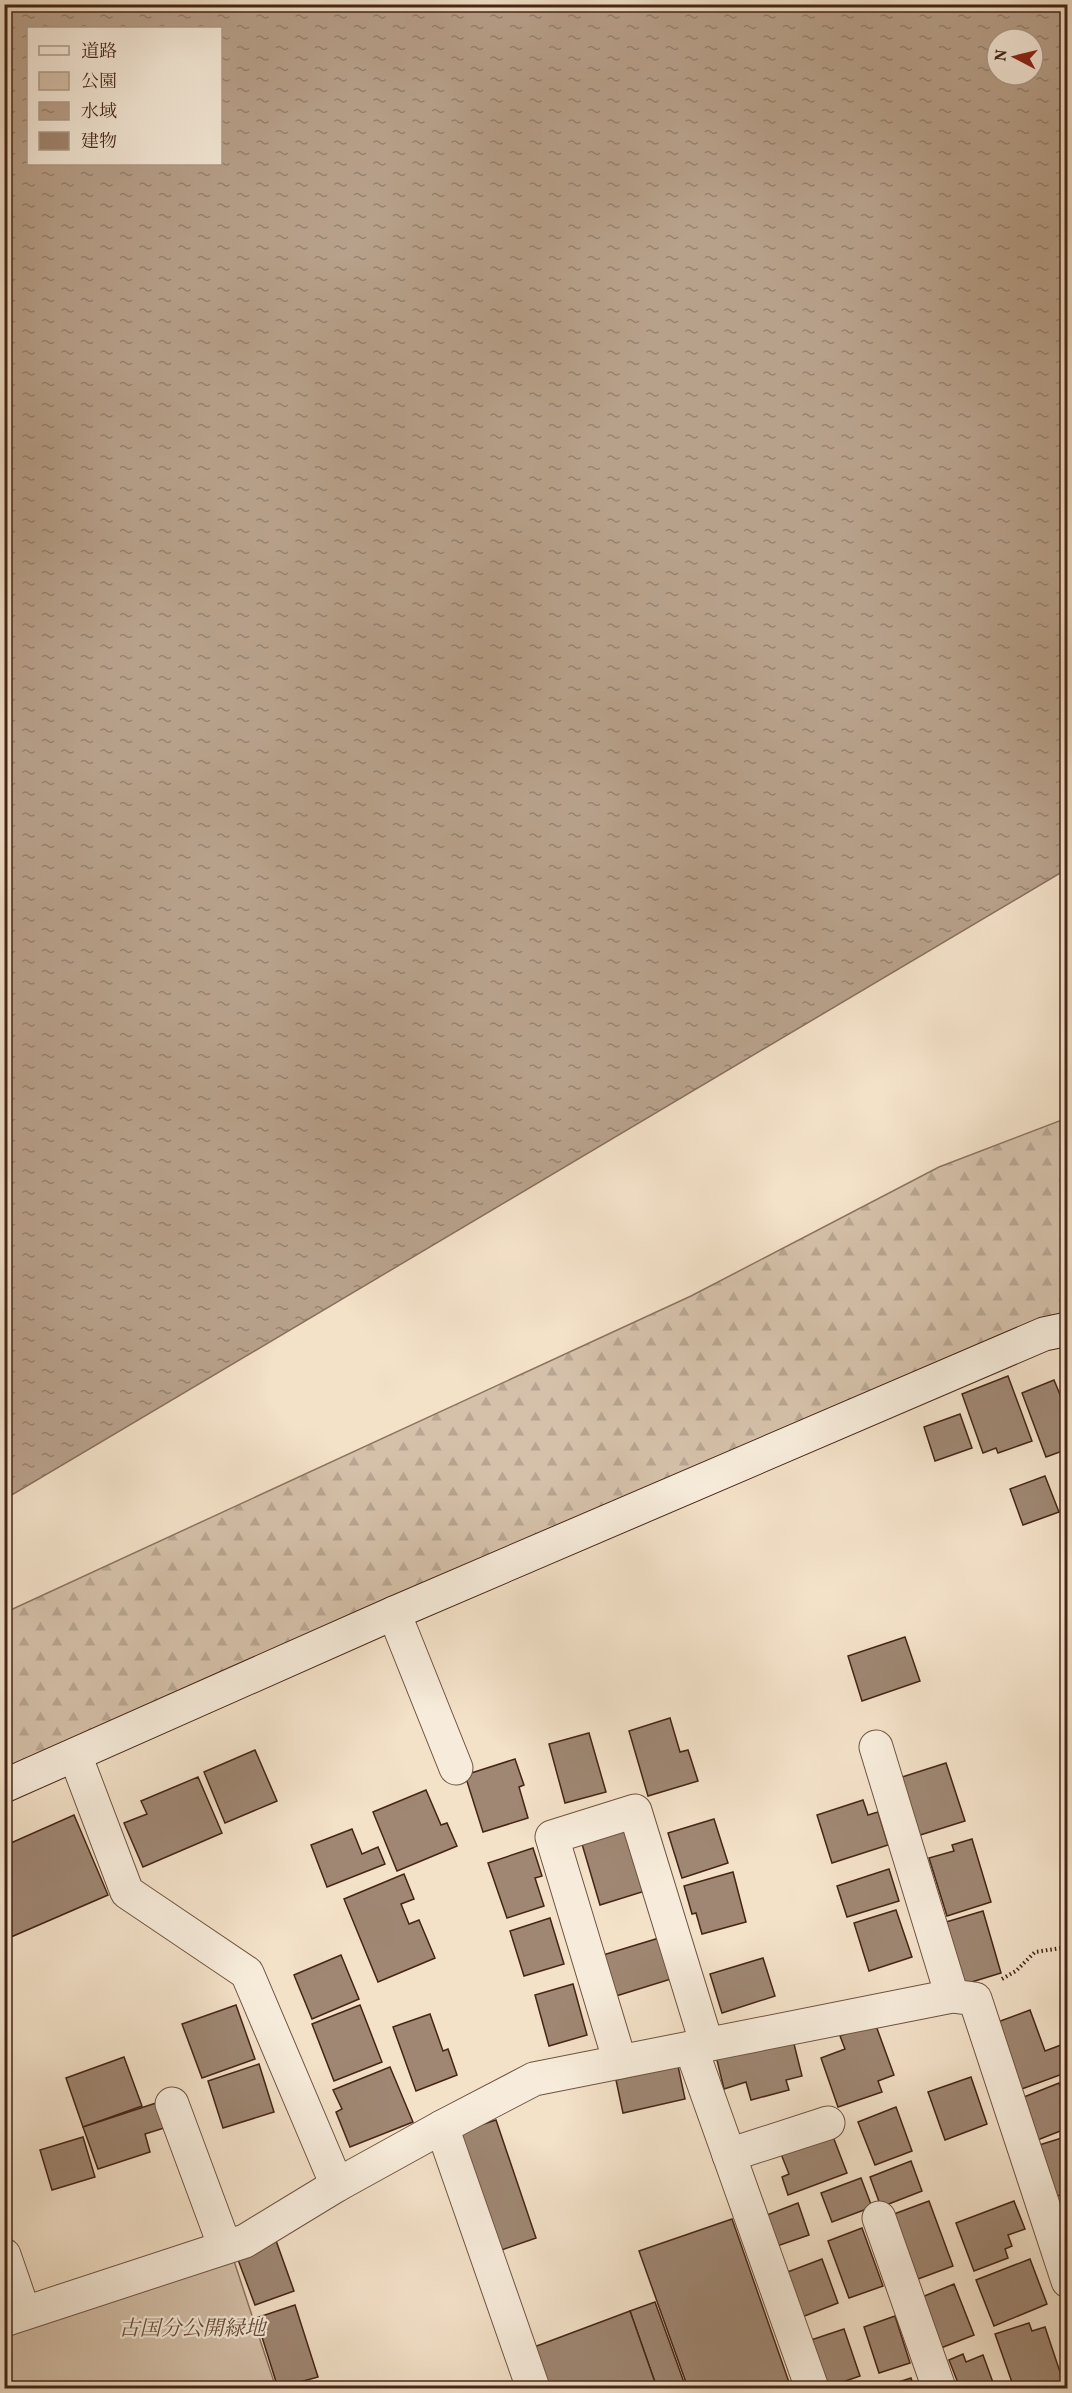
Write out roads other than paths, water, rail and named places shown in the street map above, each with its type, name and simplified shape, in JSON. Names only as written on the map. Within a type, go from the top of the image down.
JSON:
[{"type":"street","points":[[4,1786],[394,1613],[1033,1339],[1068,1329]]},
{"type":"street","points":[[394,1613],[456,1768]]},
{"type":"street","points":[[876,1747],[952,1996]]},
{"type":"street","points":[[75,1755],[127,1892],[247,1973],[337,2185]]},
{"type":"street","points":[[620,2062],[552,1837],[635,1811],[729,2155],[812,2388]]},
{"type":"street","points":[[4,2255],[14,2317],[245,2241],[337,2185],[534,2079],[952,1996],[975,1999],[1068,2281]]},
{"type":"street","points":[[172,2104],[225,2247]]},
{"type":"street","points":[[729,2155],[828,2123]]},
{"type":"street","points":[[442,2127],[533,2388]]},
{"type":"street","points":[[879,2218],[939,2388]]},
{"type":"water","points":[[4,5],[1068,5],[1067,869],[5,1499]]},
{"type":"park label","name":"古国分公開緑地","points":[[192,2328]]}]
